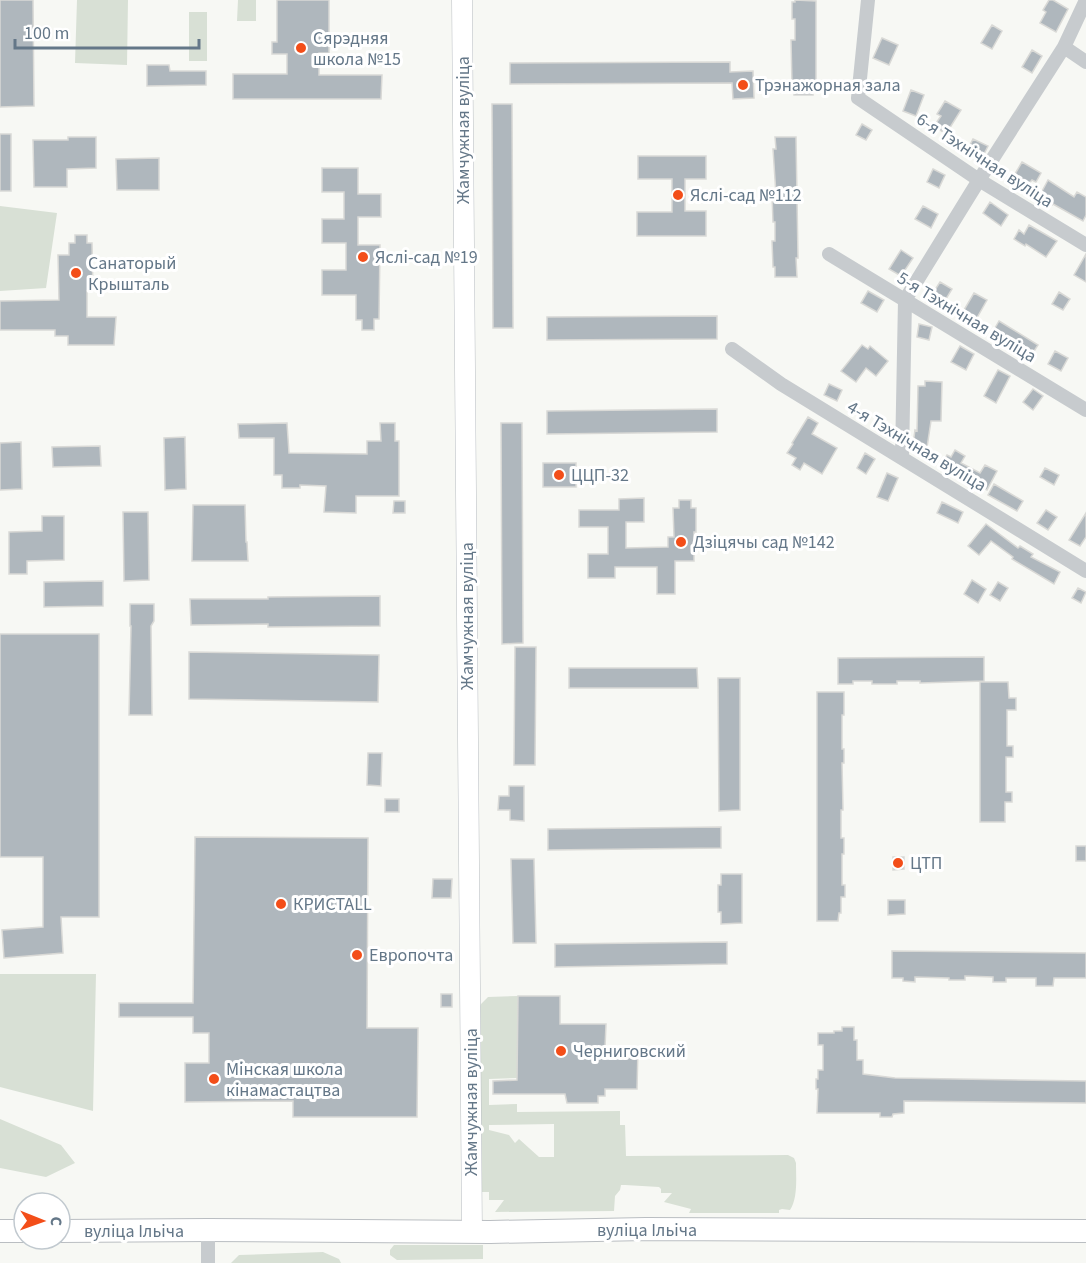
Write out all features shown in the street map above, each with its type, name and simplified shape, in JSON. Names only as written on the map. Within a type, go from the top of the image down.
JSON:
[{"type":"main road","name":"Жамчужная вуліца","points":[[462,0],[472,1232]]},
{"type":"main road","name":"вуліца Ільіча","points":[[72,1231],[472,1232],[646,1229],[1086,1231]]},
{"type":"street","name":"6-я Тэхнічная вуліца","points":[[868,0],[858,99],[979,180],[1086,245]]},
{"type":"street","points":[[902,458],[905,300],[1064,47],[1086,0]]},
{"type":"street","points":[[1064,47],[1086,63]]},
{"type":"street","name":"5-я Тэхнічная вуліца","points":[[829,254],[1086,410]]},
{"type":"street","name":"4-я Тэхнічная вуліца","points":[[732,349],[781,384],[1086,571]]},
{"type":"street","name":"вуліца Ільіча","points":[[208,1230],[208,1263]]},
{"type":"shaded area","points":[[77,0],[128,0],[127,65],[75,63]]},
{"type":"shaded area","points":[[238,0],[256,0],[256,21],[237,21]]},
{"type":"shaded area","points":[[189,12],[207,12],[207,61],[189,61]]},
{"type":"shaded area","points":[[0,206],[57,213],[46,288],[0,291]]},
{"type":"shaded area","points":[[0,974],[96,974],[93,1111],[0,1087]]},
{"type":"shaded area","points":[[518,996],[517,1078],[489,1079],[489,1105],[517,1104],[517,1112],[620,1111],[620,1125],[625,1125],[626,1156],[788,1155],[794,1158],[796,1163],[795,1194],[790,1210],[782,1209],[779,1213],[689,1213],[691,1209],[664,1202],[672,1193],[661,1193],[659,1187],[621,1185],[615,1196],[614,1211],[495,1212],[504,1200],[489,1200],[489,1192],[480,1192],[479,1008],[488,997]],"holes":[[[554,1124],[554,1157],[539,1157],[519,1139],[515,1143],[509,1135],[489,1130],[489,1125]]]},
{"type":"shaded area","points":[[0,1119],[61,1145],[75,1163],[46,1177],[0,1168]]},
{"type":"shaded area","points":[[394,1245],[483,1245],[483,1259],[397,1260],[390,1255],[390,1250]]},
{"type":"shaded area","points":[[323,1252],[339,1259],[341,1263],[231,1263],[239,1255]]},
{"type":"building","points":[[0,0],[33,0],[34,106],[0,107]]},
{"type":"building","name":"Сярэдняя школа №15","points":[[277,0],[329,0],[329,53],[319,53],[319,75],[382,75],[381,99],[233,99],[233,74],[287,74],[287,54],[272,54],[272,42],[277,42]]},
{"type":"building","points":[[795,0],[816,1],[816,90],[813,90],[813,95],[794,95],[794,85],[792,85],[791,40],[795,40],[795,19],[792,19],[792,2]]},
{"type":"building","points":[[1049,0],[1068,9],[1056,32],[1040,23],[1046,12],[1043,10]]},
{"type":"building","points":[[992,25],[1002,31],[992,49],[981,43]]},
{"type":"building","points":[[882,38],[898,45],[889,65],[873,58]]},
{"type":"building","points":[[1032,50],[1042,56],[1032,73],[1022,67]]},
{"type":"building","points":[[730,62],[730,72],[753,71],[754,98],[733,99],[732,83],[510,84],[510,63]]},
{"type":"building","points":[[147,65],[169,65],[170,71],[206,71],[206,85],[147,86]]},
{"type":"building","points":[[911,90],[924,95],[916,116],[903,111]]},
{"type":"building","points":[[945,101],[961,110],[946,134],[934,126],[941,116],[937,114]]},
{"type":"building","points":[[492,104],[512,104],[513,328],[493,328]]},
{"type":"building","points":[[862,124],[872,130],[866,140],[856,135]]},
{"type":"building","points":[[0,134],[11,134],[11,191],[0,191]]},
{"type":"building","points":[[68,137],[96,137],[96,168],[67,169],[67,187],[34,187],[33,140],[68,140]]},
{"type":"building","points":[[775,137],[796,137],[797,277],[775,277],[775,267],[773,267],[772,241],[775,241],[775,222],[773,222],[772,195],[776,195],[773,149],[776,149]]},
{"type":"building","points":[[973,139],[988,146],[982,158],[967,151]]},
{"type":"building","name":"Яслі-сад №112","points":[[638,156],[706,156],[706,179],[685,179],[685,211],[706,211],[706,236],[637,236],[637,212],[672,212],[672,179],[638,179]]},
{"type":"building","points":[[159,158],[159,190],[117,190],[116,159]]},
{"type":"building","points":[[1022,162],[1041,173],[1036,182],[1032,180],[1026,187],[1012,179]]},
{"type":"building","name":"Яслі-сад №19","points":[[322,168],[358,168],[358,194],[381,194],[381,217],[358,217],[358,245],[380,245],[379,319],[374,319],[374,330],[362,330],[362,320],[356,320],[356,295],[322,295],[322,270],[346,270],[346,243],[322,243],[322,219],[344,219],[344,192],[322,192]]},
{"type":"building","points":[[933,169],[945,175],[939,188],[927,182]]},
{"type":"building","points":[[1048,180],[1074,197],[1077,192],[1086,197],[1086,215],[1083,221],[1040,197]]},
{"type":"building","points":[[990,202],[1008,215],[1001,226],[983,213]]},
{"type":"building","points":[[923,206],[938,214],[931,228],[915,219]]},
{"type":"building","points":[[1029,225],[1057,241],[1046,257],[1014,239],[1019,230],[1024,234]]},
{"type":"building","name":"Санаторый Крышталь","points":[[75,235],[87,235],[87,243],[92,243],[93,291],[87,291],[87,317],[116,317],[114,345],[68,345],[68,336],[55,336],[55,330],[0,330],[0,301],[59,300],[58,255],[69,255],[69,243],[75,243]]},
{"type":"building","points":[[901,250],[913,258],[901,276],[889,269]]},
{"type":"building","points":[[1086,254],[1086,282],[1074,275]]},
{"type":"building","points":[[940,282],[952,289],[943,304],[931,296]]},
{"type":"building","points":[[868,291],[884,300],[877,312],[861,303]]},
{"type":"building","points":[[1059,292],[1070,299],[1063,310],[1052,304]]},
{"type":"building","points":[[974,293],[987,300],[974,323],[961,315]]},
{"type":"building","points":[[717,316],[717,339],[547,340],[547,317]]},
{"type":"building","points":[[999,321],[1038,345],[1031,356],[1008,339],[1006,344],[991,335]]},
{"type":"building","points":[[919,324],[932,327],[929,340],[917,337]]},
{"type":"building","points":[[862,345],[868,349],[870,346],[888,361],[876,376],[866,368],[856,382],[841,371]]},
{"type":"building","points":[[960,346],[974,354],[966,370],[951,362]]},
{"type":"building","points":[[1055,351],[1068,358],[1061,371],[1048,364]]},
{"type":"building","points":[[998,370],[1010,376],[996,403],[984,396]]},
{"type":"building","points":[[925,381],[942,382],[941,421],[931,421],[926,454],[912,451],[915,430],[917,431],[918,386],[925,386]]},
{"type":"building","points":[[829,384],[842,390],[837,401],[824,395]]},
{"type":"building","points":[[1033,389],[1043,396],[1033,410],[1023,402]]},
{"type":"building","points":[[717,409],[717,432],[547,434],[547,411]]},
{"type":"building","points":[[808,417],[818,423],[812,434],[837,448],[822,474],[804,463],[800,470],[792,465],[796,458],[787,453]]},
{"type":"building","points":[[287,423],[289,453],[367,454],[367,441],[381,441],[380,423],[395,423],[395,441],[399,441],[399,496],[356,496],[356,513],[324,512],[326,486],[300,485],[300,488],[282,488],[282,475],[274,475],[274,438],[239,438],[238,424]]},
{"type":"building","points":[[501,423],[522,423],[523,643],[502,644]]},
{"type":"building","points":[[185,437],[186,489],[165,490],[164,438]]},
{"type":"building","points":[[21,442],[22,489],[0,490],[0,443]]},
{"type":"building","points":[[100,446],[101,466],[53,467],[52,447]]},
{"type":"building","points":[[955,450],[965,456],[961,463],[980,473],[985,465],[997,471],[987,490],[964,478],[965,475],[943,462],[947,455],[951,457]]},
{"type":"building","points":[[865,453],[875,459],[866,474],[857,468]]},
{"type":"building","name":"ЦЦП-32","points":[[543,463],[576,463],[576,487],[543,487]]},
{"type":"building","points":[[1045,468],[1059,475],[1054,485],[1040,477]]},
{"type":"building","points":[[887,473],[898,478],[888,501],[877,497]]},
{"type":"building","points":[[994,484],[1023,501],[1017,511],[988,495]]},
{"type":"building","name":"Дзіцячы сад №142","points":[[644,498],[644,522],[626,522],[626,548],[668,547],[668,537],[674,537],[673,508],[679,508],[679,500],[691,500],[691,508],[696,508],[694,561],[675,561],[675,594],[657,594],[657,567],[615,567],[615,578],[588,578],[588,554],[608,554],[608,527],[579,527],[579,510],[619,510],[619,499]]},
{"type":"building","points":[[394,501],[405,501],[405,513],[393,513]]},
{"type":"building","points":[[942,502],[963,512],[958,523],[937,513]]},
{"type":"building","points":[[193,505],[245,505],[248,561],[192,561]]},
{"type":"building","points":[[1046,510],[1057,517],[1048,530],[1037,523]]},
{"type":"building","points":[[123,512],[148,512],[149,580],[124,581]]},
{"type":"building","points":[[1086,513],[1086,537],[1080,546],[1069,540]]},
{"type":"building","points":[[42,516],[64,516],[64,560],[27,561],[27,574],[9,574],[9,532],[42,531]]},
{"type":"building","points":[[986,524],[1018,548],[1020,546],[1033,554],[1031,557],[1060,572],[1054,584],[1012,559],[1013,557],[991,541],[979,555],[968,546]]},
{"type":"building","points":[[972,580],[986,589],[978,603],[964,594]]},
{"type":"building","points":[[103,581],[103,606],[44,607],[44,582]]},
{"type":"building","points":[[998,582],[1008,588],[1000,601],[990,595]]},
{"type":"building","points":[[1078,588],[1086,592],[1081,603],[1072,598]]},
{"type":"building","points":[[380,596],[380,626],[191,625],[190,599]]},
{"type":"building","points":[[130,604],[154,604],[154,621],[151,626],[152,715],[129,715]]},
{"type":"building","points":[[0,634],[99,634],[99,917],[61,917],[63,953],[4,958],[2,930],[43,927],[43,857],[0,857]]},
{"type":"building","points":[[515,647],[536,647],[535,765],[514,765]]},
{"type":"building","points":[[189,652],[379,655],[378,702],[189,699]]},
{"type":"building","points":[[984,657],[984,681],[920,683],[920,681],[897,681],[897,684],[872,684],[872,681],[853,681],[853,684],[838,684],[838,658]]},
{"type":"building","points":[[569,668],[697,668],[698,688],[569,688]]},
{"type":"building","points":[[718,678],[740,678],[740,810],[719,811]]},
{"type":"building","points":[[980,682],[1008,682],[1009,698],[1016,698],[1016,710],[1007,710],[1007,746],[1013,746],[1013,757],[1006,757],[1006,792],[1012,792],[1012,802],[1005,802],[1005,822],[980,822]]},
{"type":"building","points":[[817,692],[844,692],[841,838],[844,838],[842,885],[845,885],[845,897],[841,897],[841,913],[839,913],[838,921],[817,921]]},
{"type":"building","points":[[368,753],[382,753],[381,786],[367,785]]},
{"type":"building","points":[[509,786],[524,786],[524,821],[510,820],[510,810],[498,810],[499,796],[509,796]]},
{"type":"building","points":[[385,799],[399,799],[399,812],[385,812]]},
{"type":"building","points":[[721,827],[721,848],[548,850],[548,829]]},
{"type":"building","name":"КРИСТАLL","points":[[195,837],[368,838],[367,1028],[418,1028],[417,1117],[293,1117],[293,1101],[185,1102],[185,1063],[209,1063],[209,1033],[193,1033],[193,1017],[119,1017],[119,1003],[193,1003]]},
{"type":"building","points":[[1076,846],[1086,846],[1086,861],[1076,861]]},
{"type":"building","name":"ЦТП","points":[[893,857],[904,857],[904,869],[893,870]]},
{"type":"building","points":[[511,859],[534,859],[536,943],[513,943]]},
{"type":"building","points":[[721,874],[742,874],[742,923],[721,924],[721,912],[718,912],[718,885],[721,885]]},
{"type":"building","points":[[433,879],[452,879],[451,898],[432,898]]},
{"type":"building","points":[[888,900],[905,900],[905,914],[888,915]]},
{"type":"building","points":[[727,942],[727,964],[555,967],[555,944]]},
{"type":"building","points":[[892,951],[1086,953],[1086,978],[1054,978],[1053,986],[1036,986],[1036,978],[1006,978],[1006,982],[993,982],[993,977],[965,976],[965,980],[949,980],[949,978],[915,977],[915,982],[903,981],[903,978],[892,978]]},
{"type":"building","points":[[441,994],[452,994],[452,1007],[441,1007]]},
{"type":"building","name":"Черниговский","points":[[518,996],[560,996],[560,1024],[606,1024],[605,1048],[638,1048],[637,1089],[605,1089],[605,1096],[598,1096],[598,1103],[567,1103],[565,1094],[493,1094],[493,1081],[517,1080]]},
{"type":"building","points":[[842,1027],[854,1027],[854,1040],[857,1040],[857,1060],[863,1060],[863,1074],[895,1078],[1086,1081],[1086,1103],[904,1101],[904,1113],[893,1114],[892,1117],[880,1117],[880,1113],[817,1113],[816,1079],[818,1079],[818,1070],[823,1070],[823,1045],[818,1045],[818,1033],[842,1031]]},
{"type":"place","name":"Сярэдняя школа №15","points":[[301,48]]},
{"type":"place","name":"Трэнажорная зала","points":[[743,85]]},
{"type":"place","name":"Яслі-сад №112","points":[[678,195]]},
{"type":"place","name":"Яслі-сад №19","points":[[363,257]]},
{"type":"place","name":"Санаторый Крышталь","points":[[76,273]]},
{"type":"place","name":"ЦЦП-32","points":[[559,475]]},
{"type":"place","name":"Дзіцячы сад №142","points":[[681,542]]},
{"type":"place","name":"ЦТП","points":[[898,863]]},
{"type":"place","name":"КРИСТАLL","points":[[281,904]]},
{"type":"place","name":"Европочта","points":[[357,955]]},
{"type":"place","name":"Черниговский","points":[[561,1051]]},
{"type":"place","name":"Мінская школа кінамастацтва","points":[[214,1079]]}]
